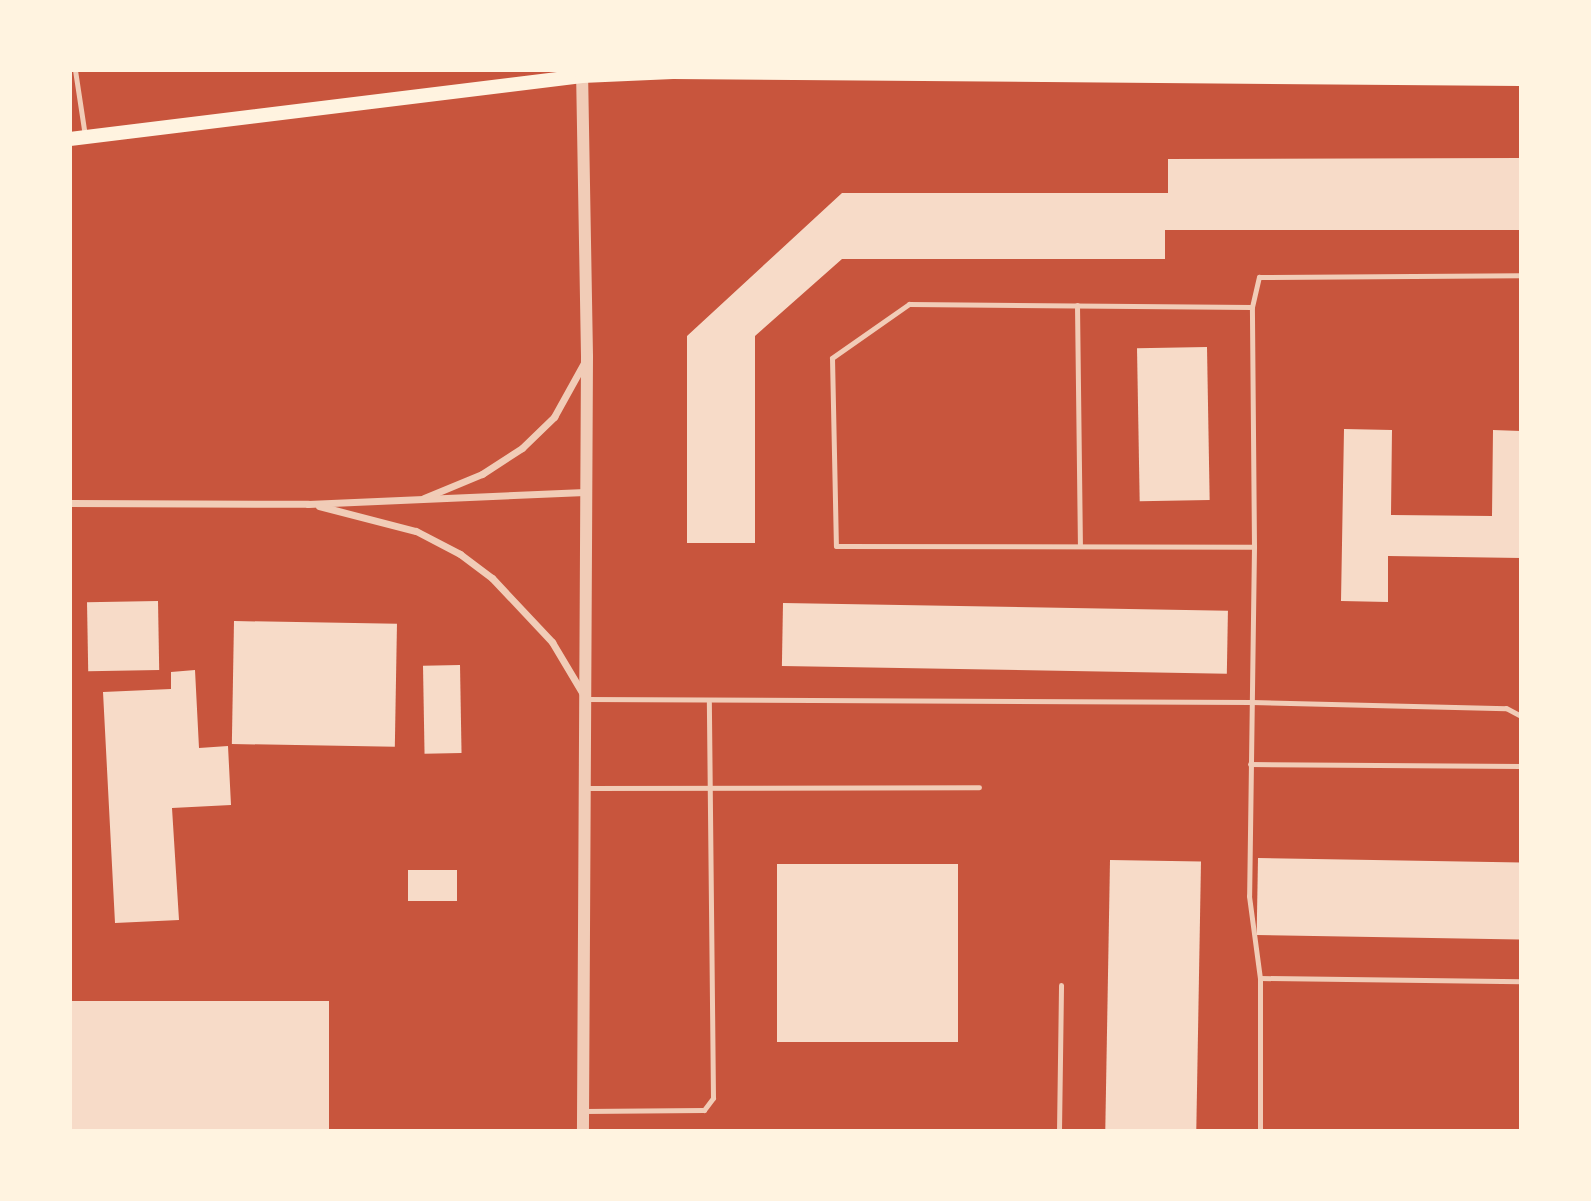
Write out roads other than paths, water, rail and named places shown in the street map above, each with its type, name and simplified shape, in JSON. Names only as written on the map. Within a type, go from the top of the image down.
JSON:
[{"type":"main road","points":[[70,139],[582,73],[1224,74],[1521,79]]},
{"type":"street","points":[[582,73],[587,357],[583,1131]]},
{"type":"street","points":[[418,500],[482,474],[522,448],[554,416],[587,357]]},
{"type":"street","points":[[70,503],[308,504],[585,492]]},
{"type":"street","points":[[308,504],[416,531],[460,554],[492,578],[544,632],[586,699]]},
{"type":"lane","points":[[75,70],[85,137]]},
{"type":"lane","points":[[1260,1131],[1260,978],[1249,897],[1254,547],[1252,307],[1259,277],[1521,275]]},
{"type":"lane","points":[[1252,307],[909,304],[832,358],[832,371],[835,546],[1254,547]]},
{"type":"lane","points":[[1077,305],[1080,546]]},
{"type":"lane","points":[[586,699],[709,702],[1252,702],[1506,708],[1521,716]]},
{"type":"lane","points":[[584,1111],[704,1110],[713,1098],[709,702]]},
{"type":"lane","points":[[1250,764],[1521,766]]},
{"type":"lane","points":[[586,788],[979,787]]},
{"type":"lane","points":[[1260,978],[1521,981]]},
{"type":"lane","points":[[1059,1131],[1061,985]]}]
